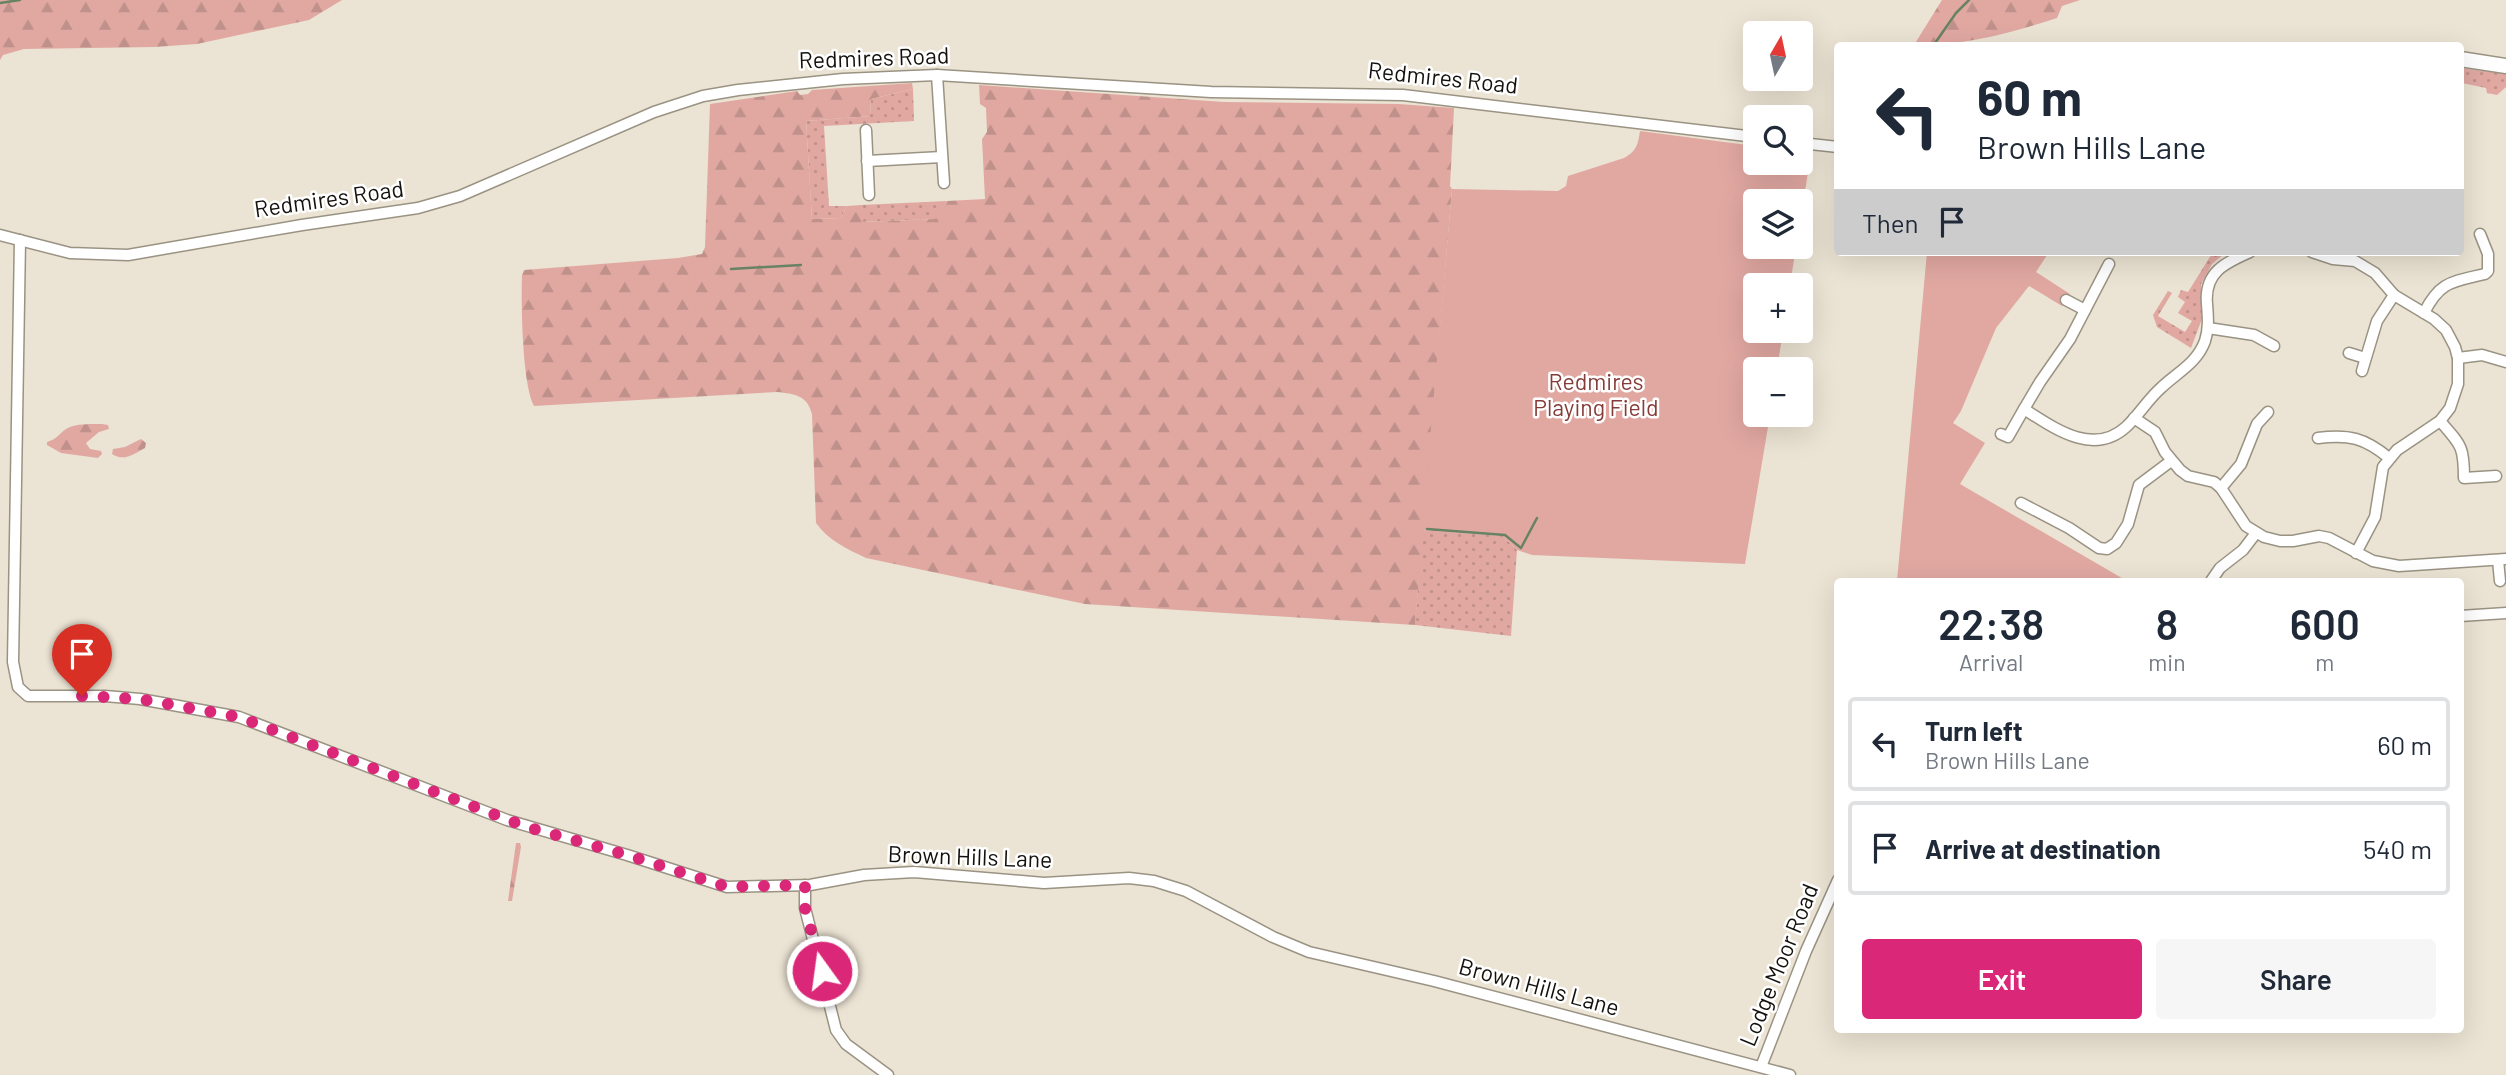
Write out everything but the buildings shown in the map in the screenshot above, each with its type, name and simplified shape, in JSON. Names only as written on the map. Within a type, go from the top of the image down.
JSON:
[{"type":"street","points":[[2464,60],[2506,66]]},
{"type":"street","points":[[937,75],[944,183]]},
{"type":"street","name":"Redmires Road","points":[[0,235],[80,254],[128,255],[275,229],[418,208],[460,196],[654,112],[703,96],[810,82],[937,75],[1211,92],[1381,93],[1743,136]]},
{"type":"street","points":[[866,130],[869,195]]},
{"type":"street","points":[[1813,144],[1834,147]]},
{"type":"street","points":[[867,160],[942,157]]},
{"type":"street","points":[[2480,234],[2488,254],[2487,272]]},
{"type":"street","name":"Brown Hills Lane","points":[[20,240],[13,662],[16,681],[23,694],[33,697],[105,696],[140,699],[231,715],[527,827],[713,883],[738,888],[775,884],[805,885],[864,875],[914,872],[1044,883],[1129,878],[1154,881],[1186,891],[1273,937],[1308,952],[1441,983],[1790,1075]]},
{"type":"street","points":[[2024,409],[2067,435],[2081,439],[2095,440],[2111,436],[2124,428],[2160,389],[2195,359],[2206,339],[2207,291],[2212,277],[2228,261],[2240,256]]},
{"type":"street","points":[[2324,256],[2333,259],[2356,256],[2375,272],[2394,295],[2446,330],[2458,358],[2458,384],[2450,408],[2440,421],[2389,458],[2381,475],[2375,517],[2356,553]]},
{"type":"street","points":[[2004,435],[2064,349],[2109,264]]},
{"type":"street","points":[[2487,272],[2495,281]]},
{"type":"street","points":[[2424,313],[2440,288],[2487,272]]},
{"type":"street","points":[[2362,371],[2377,321],[2394,295]]},
{"type":"street","points":[[2066,300],[2085,310]]},
{"type":"street","points":[[2208,328],[2253,335],[2274,346]]},
{"type":"street","points":[[2349,353],[2365,358]]},
{"type":"street","points":[[2458,358],[2482,355],[2506,362]]},
{"type":"street","points":[[2221,488],[2241,464],[2257,424],[2268,412]]},
{"type":"street","points":[[2134,418],[2155,432],[2171,461],[2188,476],[2214,482],[2221,488],[2240,518],[2256,533],[2280,541],[2319,536],[2329,538],[2373,561],[2399,566],[2502,560],[2500,581]]},
{"type":"street","points":[[2440,421],[2461,446],[2464,454],[2464,478],[2496,476]]},
{"type":"street","points":[[2318,439],[2337,431],[2369,442],[2389,458]]},
{"type":"street","points":[[2021,503],[2069,528],[2099,548],[2107,549],[2116,542],[2128,524],[2140,485],[2171,461]]},
{"type":"street","points":[[2213,578],[2220,568],[2243,550],[2256,533]]},
{"type":"street","points":[[2464,617],[2506,612]]},
{"type":"street","points":[[805,885],[805,908],[836,1030],[846,1044],[888,1075]]},
{"type":"street","name":"Lodge Moor Road","points":[[1761,1067],[1834,889]]},
{"type":"green space","points":[[0,0],[342,0],[309,20],[197,44],[24,49],[3,55],[0,60]]},
{"type":"green space","points":[[1942,0],[2080,0],[2062,6],[2057,18],[1987,38],[1960,42],[1916,42]]},
{"type":"green space","points":[[2464,68],[2506,74],[2506,87],[2497,95],[2487,93],[2486,88],[2464,83]]},
{"type":"green space","points":[[912,83],[913,89],[871,99],[870,116],[806,121],[812,219],[841,218],[847,206],[861,205],[862,222],[935,219],[947,201],[985,199],[982,139],[987,132],[986,108],[980,104],[979,85],[1224,102],[1399,104],[1454,108],[1452,189],[1415,625],[1085,604],[866,558],[832,539],[816,523],[812,414],[807,403],[795,395],[777,392],[534,406],[527,380],[523,342],[524,270],[702,254],[705,247],[710,104],[797,91],[800,95],[808,94],[812,90]]},
{"type":"green space","points":[[913,89],[914,121],[824,126],[829,206],[847,206],[841,218],[812,219],[806,121],[870,116],[871,99]]},
{"type":"green space","name":"Redmires Playing Field","points":[[1640,131],[1743,144],[1743,175],[1808,175],[1805,189],[1743,189],[1743,259],[1794,259],[1792,273],[1743,273],[1743,343],[1781,343],[1779,357],[1743,357],[1743,427],[1768,427],[1745,564],[1532,555],[1517,550],[1503,536],[1422,530],[1452,189],[1558,191],[1566,186],[1568,176],[1632,153]]},
{"type":"green space","points":[[947,201],[936,219],[861,222],[861,205]]},
{"type":"green space","points":[[1927,256],[2046,256],[2036,272],[2070,294],[2062,306],[2029,286],[1996,328],[1961,411],[1953,423],[1985,443],[1960,484],[2122,578],[1897,578]]},
{"type":"green space","points":[[2210,256],[2222,256],[2212,264],[2201,284],[2202,319],[2191,348],[2157,327],[2153,315],[2168,291],[2172,293],[2158,316],[2185,332],[2192,321],[2178,313],[2185,302],[2178,297],[2181,290],[2188,292]]},
{"type":"green space","points":[[108,425],[109,429],[99,432],[86,443],[90,449],[101,451],[102,454],[98,458],[61,453],[47,445],[47,442],[70,427]]},
{"type":"green space","points":[[141,439],[146,443],[145,448],[137,453],[125,457],[112,454],[113,449],[125,447]]},
{"type":"green space","points":[[1422,530],[1503,536],[1517,550],[1511,636],[1415,625]]},
{"type":"green space","points":[[516,843],[520,843],[521,847],[512,901],[508,901]]},
{"type":"waterway","points":[[0,3],[20,0]]},
{"type":"waterway","points":[[1936,42],[1956,13],[1969,0]]},
{"type":"waterway","points":[[731,269],[801,265]]},
{"type":"waterway","points":[[1427,529],[1505,535],[1521,548],[1537,518]]},
{"type":"route","points":[[82,696],[140,699],[239,717],[527,827],[727,887],[805,885],[805,908],[822,971]]}]
